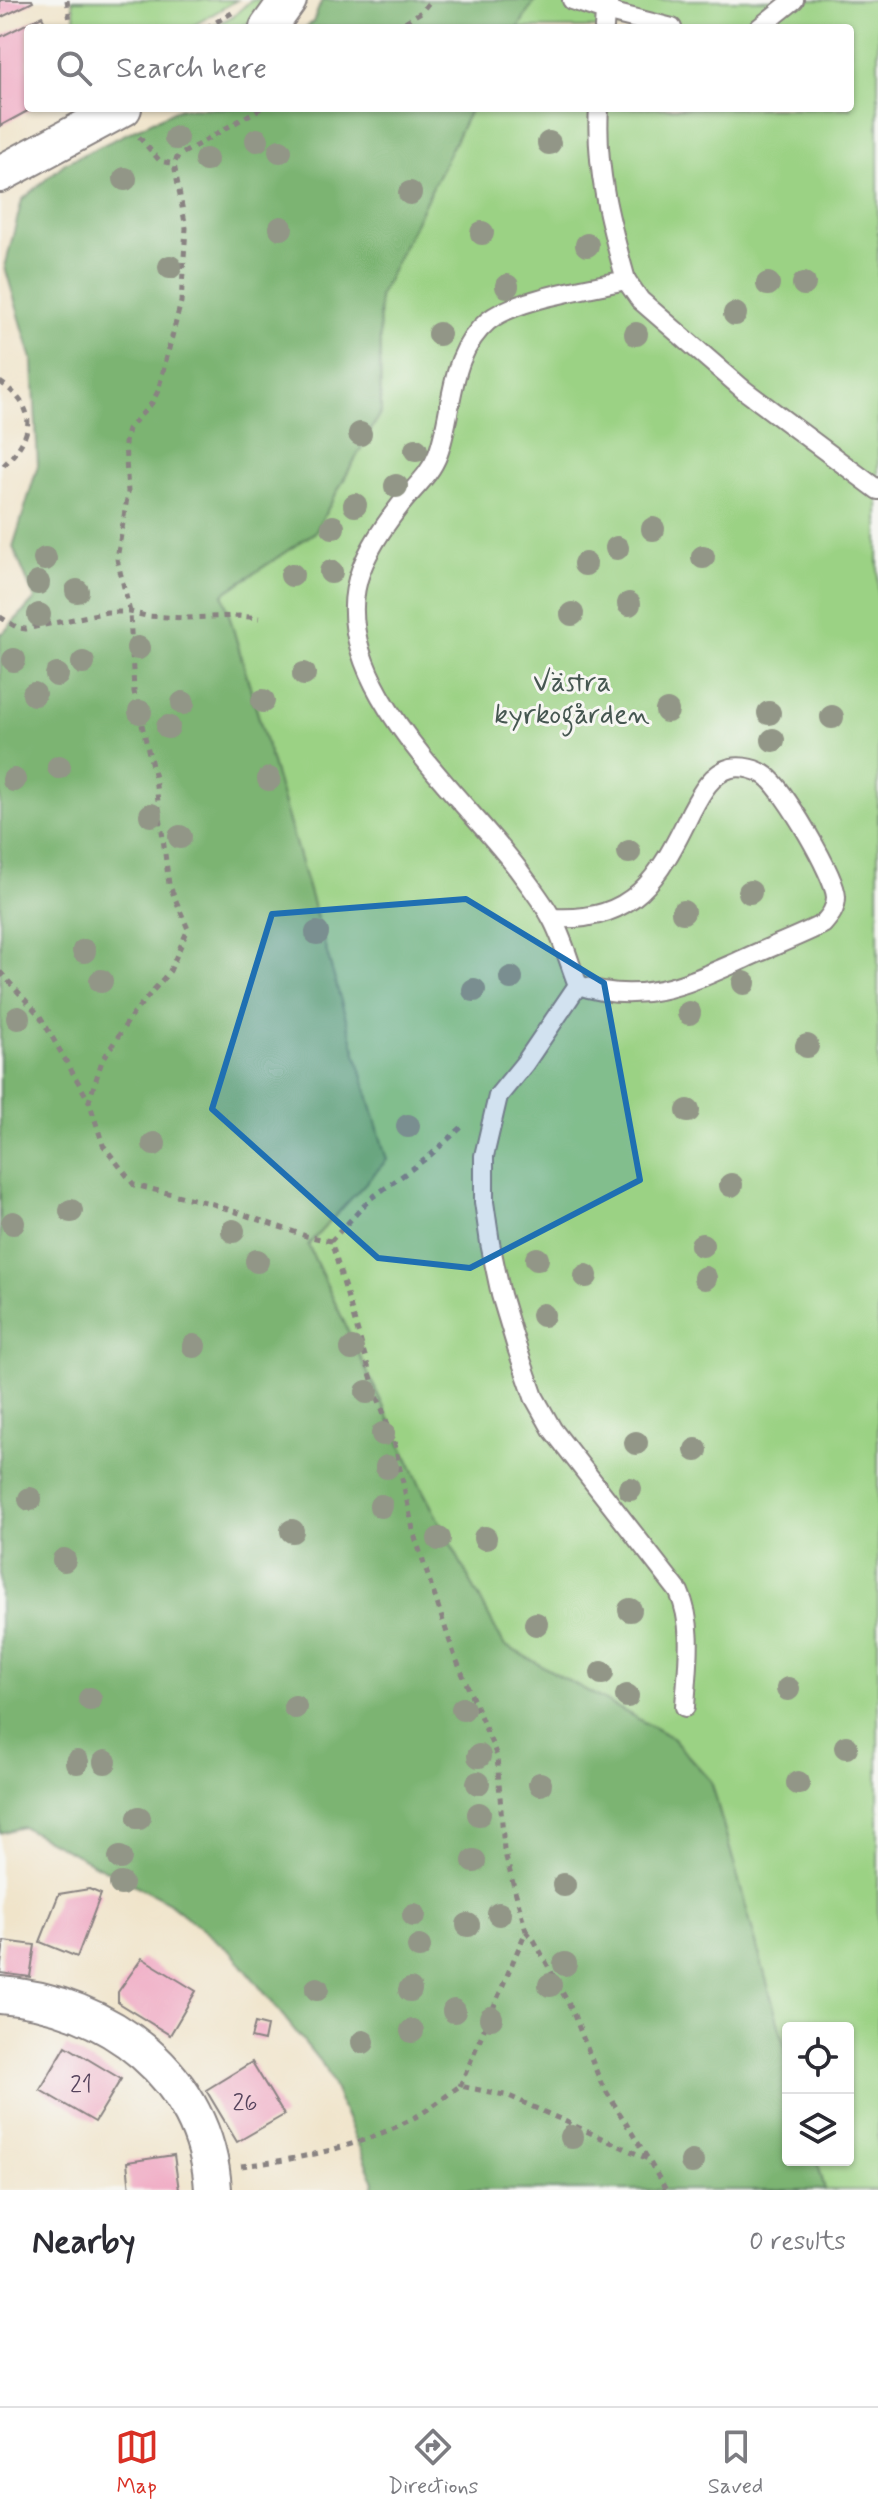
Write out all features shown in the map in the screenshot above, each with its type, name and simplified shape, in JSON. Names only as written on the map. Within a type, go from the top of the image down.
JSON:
[{"type":"street","points":[[271,24],[288,0]]},
{"type":"street","points":[[0,174],[129,118]]},
{"type":"street","points":[[0,1995],[40,2001],[90,2017],[145,2052],[161,2066],[183,2095],[197,2121],[212,2180]]},
{"type":"lane","points":[[572,0],[606,13],[654,24]]},
{"type":"lane","points":[[764,24],[794,0]]},
{"type":"lane","points":[[599,112],[598,144],[610,224],[626,280],[640,300],[744,390],[878,490]]},
{"type":"lane","points":[[578,985],[552,918],[518,869],[402,731],[373,681],[360,648],[353,607],[361,569],[375,543],[437,455],[452,387],[471,338],[508,309],[626,280]]},
{"type":"lane","points":[[552,918],[605,914],[628,903],[665,861],[700,794],[722,771],[731,768],[758,771],[773,782],[831,877],[835,908],[823,924],[693,982],[664,991],[633,994],[604,992],[578,985]]},
{"type":"lane","points":[[578,985],[525,1063],[498,1096],[484,1156],[484,1202],[501,1295],[534,1397],[552,1429],[679,1592],[687,1612],[689,1639],[685,1707]]},
{"type":"path","points":[[67,0],[70,24]]},
{"type":"path","points":[[213,24],[237,10],[247,0]]},
{"type":"path","points":[[402,24],[421,12],[431,0]]},
{"type":"path","points":[[89,1101],[102,1061],[132,1015],[170,971],[188,929],[169,884],[155,778],[134,692],[130,612],[117,559],[128,492],[125,443],[128,429],[152,403],[158,391],[177,321],[186,242],[185,218],[174,164],[178,156],[254,112]]},
{"type":"path","points":[[129,118],[141,141],[156,158],[174,164]]},
{"type":"path","points":[[0,382],[23,402],[28,419],[22,445],[0,469]]},
{"type":"path","points":[[0,617],[18,628],[26,629],[77,617],[130,612],[186,618],[259,618]]},
{"type":"path","points":[[0,972],[40,1016],[89,1101],[103,1145],[134,1185],[210,1203],[306,1236],[331,1241]]},
{"type":"path","points":[[331,1241],[370,1199],[427,1158],[498,1096]]},
{"type":"path","points":[[331,1241],[375,1390],[394,1441],[414,1534],[454,1654],[497,1756],[504,1850],[526,1931],[572,2010],[601,2083],[666,2190]]},
{"type":"path","points":[[212,2180],[371,2139],[423,2113],[460,2086],[526,1931]]},
{"type":"path","points":[[460,2086],[520,2100],[648,2159]]},
{"type":"highlighted area","points":[[466,899],[604,983],[640,1180],[470,1268],[378,1258],[212,1109],[272,914]]},
{"type":"green space","points":[[72,0],[237,0],[196,24],[76,24]]},
{"type":"green space","points":[[251,0],[272,0],[246,24],[218,24],[235,15]]},
{"type":"green space","points":[[322,0],[535,0],[520,24],[310,24]]},
{"type":"green space","name":"Västra kyrkogården","points":[[535,0],[878,0],[878,2190],[825,2190],[819,2166],[854,2166],[854,2022],[782,2022],[782,2036],[711,1781],[671,1737],[504,1646],[420,1485],[308,1245],[386,1159],[223,594],[315,532],[381,412],[379,297],[469,112],[854,112],[854,24],[520,24]]},
{"type":"green space","points":[[172,112],[469,112],[379,297],[381,412],[315,532],[223,594],[387,1160],[308,1245],[420,1485],[504,1645],[671,1737],[711,1781],[782,2036],[782,2166],[819,2166],[825,2190],[372,2190],[374,2182],[326,2069],[233,1954],[168,1902],[23,1827],[0,1833],[0,633],[35,599],[13,547],[38,465],[33,363],[5,267],[22,200],[65,163]]},
{"type":"building","points":[[0,0],[32,0],[33,2],[0,18]]},
{"type":"building","points":[[42,16],[46,24],[26,24]]},
{"type":"building","points":[[24,25],[26,112],[0,126],[0,37]]},
{"type":"building","points":[[89,1889],[101,1894],[77,1957],[40,1942],[59,1894]]},
{"type":"building","points":[[4,1941],[35,1945],[30,1977],[0,1973]]},
{"type":"building","points":[[142,1958],[196,1991],[170,2035],[118,2003],[118,1992]]},
{"type":"building","points":[[255,2023],[267,2026],[264,2041],[251,2038]]},
{"type":"building","points":[[66,2046],[121,2079],[95,2122],[40,2090]]},
{"type":"building","points":[[252,2062],[284,2115],[237,2142],[206,2090]]},
{"type":"building","points":[[174,2155],[179,2190],[130,2190],[127,2162]]}]
